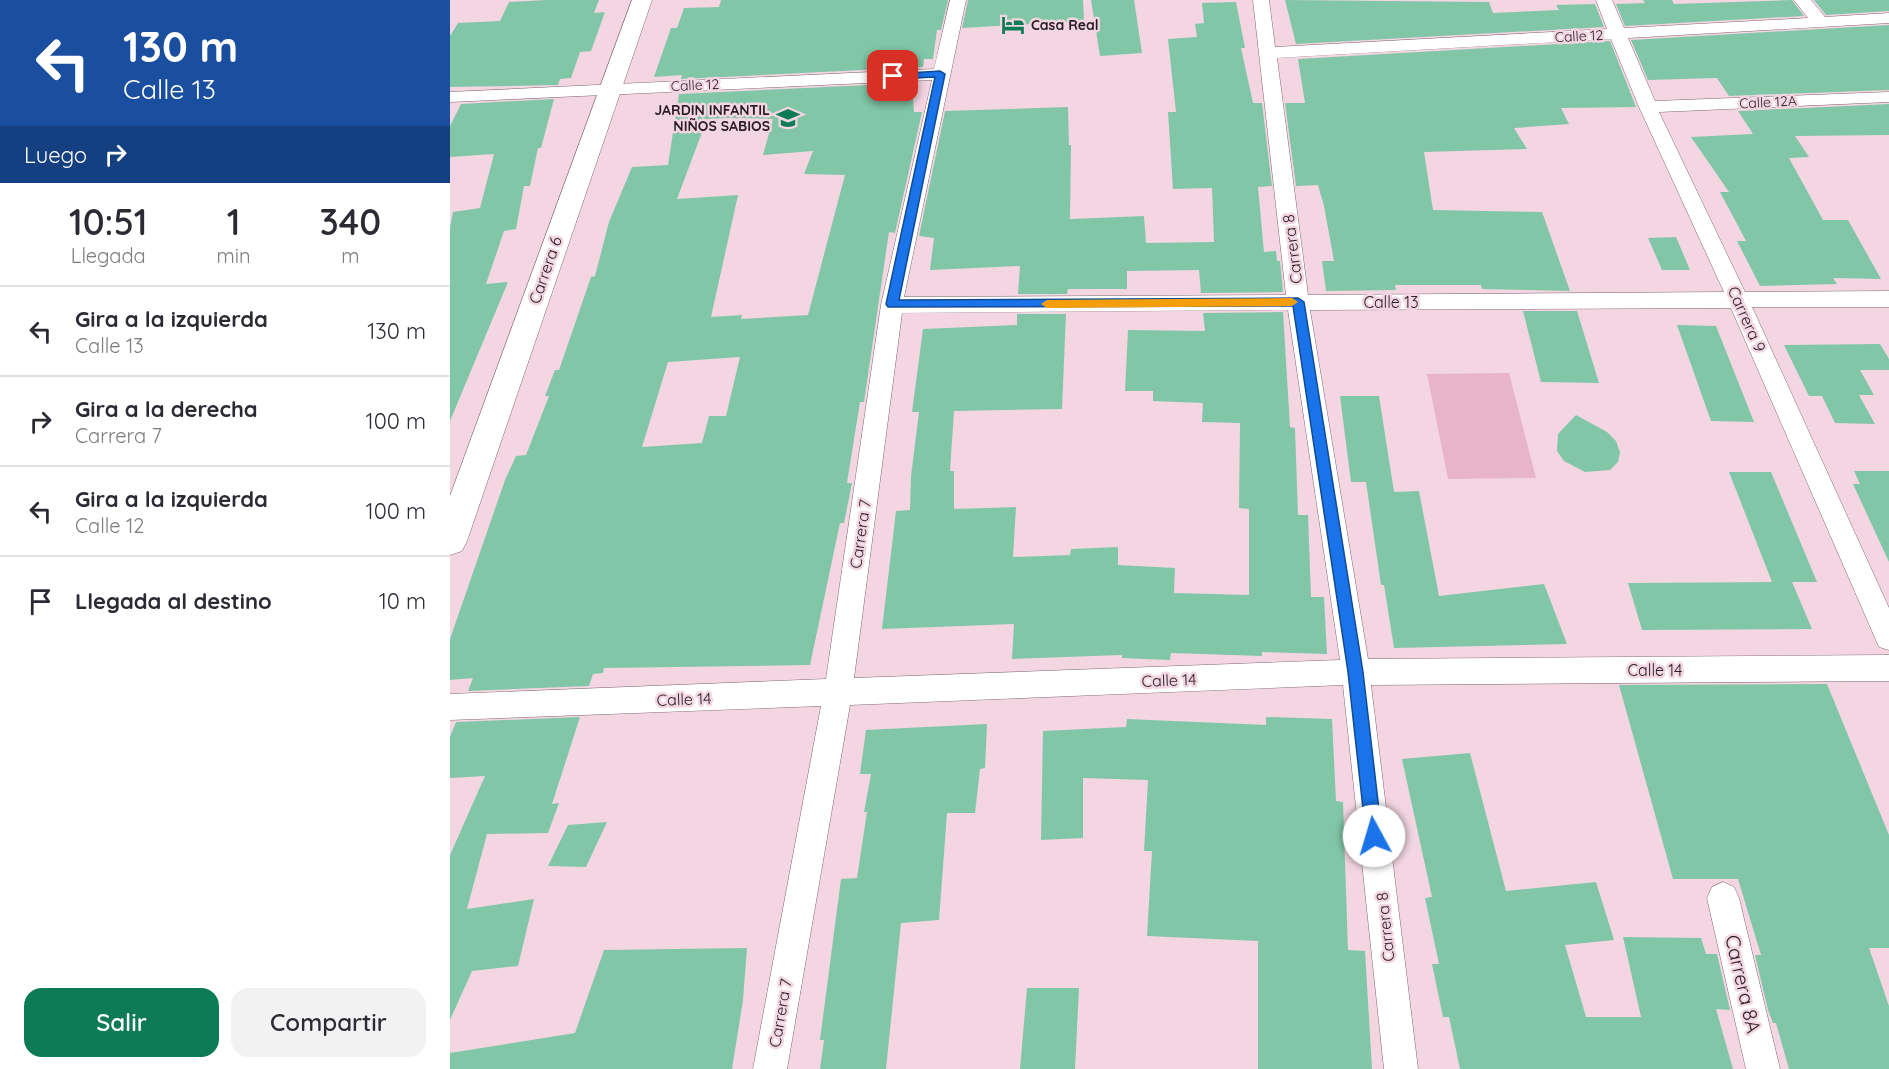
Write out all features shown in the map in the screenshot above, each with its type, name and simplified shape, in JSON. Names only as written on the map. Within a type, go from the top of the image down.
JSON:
[{"type":"main road","name":"Carrera 6","points":[[450,541],[642,0]]},
{"type":"street","name":"Carrera 7","points":[[770,1069],[838,693],[892,304],[940,74],[958,0]]},
{"type":"street","name":"Carrera 8","points":[[1261,0],[1298,302],[1356,672],[1401,1069]]},
{"type":"street","name":"Carrera 9","points":[[1604,0],[1648,107],[1738,300],[1889,638]]},
{"type":"street","points":[[1802,0],[1821,22]]},
{"type":"street","name":"Calle 12","points":[[1268,53],[1889,18]]},
{"type":"street","name":"Calle 12","points":[[450,97],[940,74]]},
{"type":"street","name":"Calle 12A","points":[[1648,107],[1889,97]]},
{"type":"street","name":"Calle 13","points":[[892,304],[1889,299]]},
{"type":"street","name":"Calle 14","points":[[450,707],[1356,672],[1889,668]]},
{"type":"street","name":"Carrera 8A","points":[[1723,898],[1763,1069]]},
{"type":"shaded area","points":[[1509,373],[1536,478],[1448,479],[1427,374]]},
{"type":"building","points":[[599,0],[594,13],[605,12],[591,51],[580,52],[571,78],[560,79],[558,85],[450,87],[450,36],[458,23],[500,21],[509,2]]},
{"type":"building","points":[[721,0],[948,0],[941,30],[937,30],[933,59],[924,59],[923,67],[681,79],[682,75],[654,77],[671,28],[677,28],[684,8],[719,7]]},
{"type":"building","points":[[968,0],[1083,0],[1084,21],[962,28]]},
{"type":"building","points":[[1091,0],[1134,0],[1142,53],[1100,56]]},
{"type":"building","points":[[1285,0],[1489,2],[1493,13],[1559,10],[1556,5],[1595,4],[1604,27],[1296,44]]},
{"type":"building","points":[[1643,0],[1672,0],[1674,4],[1792,0],[1804,16],[1625,26],[1616,4],[1645,3]]},
{"type":"building","points":[[1814,0],[1889,0],[1889,11],[1826,15]]},
{"type":"building","points":[[1236,2],[1245,48],[1241,48],[1253,103],[1262,103],[1272,186],[1258,187],[1264,252],[1276,251],[1277,261],[1280,261],[1283,292],[1201,293],[1199,270],[1127,271],[1127,289],[1068,289],[1067,294],[1018,294],[1020,266],[930,270],[934,238],[919,236],[945,111],[1068,107],[1069,145],[1071,145],[1070,219],[1144,216],[1146,243],[1214,242],[1212,188],[1173,189],[1168,112],[1176,112],[1168,39],[1197,37],[1195,24],[1204,23],[1202,3]]},
{"type":"building","points":[[1889,25],[1889,90],[1729,96],[1717,78],[1648,80],[1631,40]]},
{"type":"building","points":[[1610,41],[1636,107],[1561,108],[1569,124],[1514,128],[1527,149],[1424,152],[1433,210],[1542,212],[1570,291],[1482,289],[1481,285],[1395,285],[1396,290],[1326,291],[1322,261],[1334,261],[1324,206],[1318,185],[1296,186],[1285,103],[1305,103],[1298,59]]},
{"type":"building","points":[[912,83],[914,112],[922,112],[895,233],[889,232],[864,402],[860,402],[847,483],[852,483],[844,523],[840,523],[810,665],[604,668],[603,673],[593,674],[589,686],[468,691],[473,678],[450,680],[450,639],[505,480],[516,456],[526,455],[549,396],[545,396],[555,370],[559,370],[591,277],[595,276],[609,222],[632,167],[668,165],[679,94]],"holes":[[[707,119],[773,119],[763,155],[813,151],[804,174],[845,175],[808,315],[741,319],[742,315],[711,317],[738,195],[677,199]],[[740,357],[726,416],[709,416],[702,443],[642,447],[668,362]]]},
{"type":"building","points":[[554,99],[541,148],[538,148],[530,186],[524,186],[516,229],[504,231],[486,284],[508,282],[450,421],[450,227],[453,212],[480,208],[494,154],[450,157],[450,126],[461,104]]},
{"type":"building","points":[[1889,104],[1889,135],[1795,136],[1809,157],[1789,158],[1823,220],[1848,220],[1881,279],[1833,278],[1837,284],[1760,286],[1737,241],[1746,241],[1720,192],[1729,192],[1691,137],[1753,134],[1738,111]]},
{"type":"building","points":[[1676,237],[1690,270],[1662,270],[1648,238]]},
{"type":"building","points":[[1523,311],[1577,311],[1599,383],[1541,382]]},
{"type":"building","points":[[1283,312],[1290,427],[1295,428],[1298,515],[1308,515],[1311,597],[1324,597],[1327,654],[1262,652],[1262,656],[1171,653],[1170,660],[1122,658],[1122,655],[1012,659],[1014,624],[882,629],[896,511],[910,510],[911,476],[919,412],[912,412],[923,329],[1017,325],[1017,314],[1066,314],[1062,409],[954,411],[950,471],[954,471],[954,509],[1016,507],[1013,557],[1070,555],[1071,549],[1118,547],[1118,565],[1175,568],[1174,593],[1249,595],[1249,509],[1239,508],[1240,423],[1202,422],[1203,403],[1153,401],[1153,391],[1125,391],[1128,330],[1205,331],[1203,313]]},
{"type":"building","points":[[1677,325],[1716,326],[1754,422],[1711,421]]},
{"type":"building","points":[[1880,344],[1889,359],[1889,370],[1860,370],[1874,395],[1859,395],[1875,424],[1835,423],[1822,396],[1809,396],[1784,345]]},
{"type":"building","points":[[1340,396],[1379,396],[1394,492],[1419,491],[1439,596],[1544,584],[1567,644],[1394,648],[1384,585],[1381,585],[1366,482],[1351,482]]},
{"type":"building","points":[[1576,415],[1607,432],[1616,441],[1620,452],[1618,462],[1610,470],[1585,472],[1564,461],[1557,451],[1558,434]]},
{"type":"building","points":[[1854,471],[1889,471],[1889,562],[1853,484],[1860,484]]},
{"type":"building","points":[[1729,472],[1771,472],[1817,582],[1772,582]]},
{"type":"building","points":[[1792,582],[1812,629],[1642,630],[1628,583]]},
{"type":"building","points":[[1827,684],[1889,835],[1889,948],[1869,948],[1889,1006],[1889,1069],[1789,1069],[1776,1023],[1773,1023],[1768,1010],[1755,955],[1761,955],[1738,879],[1673,879],[1619,685]]},
{"type":"building","points":[[580,717],[552,804],[559,803],[548,833],[487,834],[467,909],[534,899],[518,966],[472,971],[450,1020],[450,855],[485,776],[450,778],[450,737],[456,722]]},
{"type":"building","points":[[1266,717],[1332,719],[1336,801],[1343,802],[1348,950],[1365,951],[1372,1069],[1258,1069],[1258,941],[1147,936],[1152,851],[1144,851],[1148,780],[1083,778],[1083,838],[1041,840],[1043,731],[1126,727],[1127,719],[1266,725]]},
{"type":"building","points":[[987,724],[985,768],[980,769],[975,813],[947,813],[939,920],[901,923],[886,1069],[820,1069],[824,1040],[820,1040],[841,879],[857,878],[867,812],[864,812],[871,774],[860,774],[866,730]]},
{"type":"building","points":[[1470,753],[1506,891],[1596,882],[1614,940],[1565,945],[1586,1017],[1641,1017],[1623,937],[1701,938],[1706,954],[1717,954],[1730,1010],[1716,1009],[1733,1069],[1460,1069],[1449,1017],[1443,1017],[1432,964],[1439,964],[1425,898],[1432,897],[1402,759]]},
{"type":"building","points":[[607,822],[586,867],[548,866],[568,825]]},
{"type":"building","points":[[747,948],[743,1000],[732,1069],[450,1069],[450,1053],[575,1033],[604,950]]},
{"type":"building","points":[[1027,988],[1079,988],[1075,1069],[1020,1069]]},
{"type":"slow traffic","points":[[1047,304],[1292,302]]},
{"type":"place","name":"Casa Real","points":[[1013,25]]},
{"type":"place","name":"JARDIN INFANTIL NIÑOS SABIOS","points":[[788,118]]},
{"type":"route","points":[[893,76],[940,74],[892,304],[1298,302],[1356,672],[1374,836]]}]
